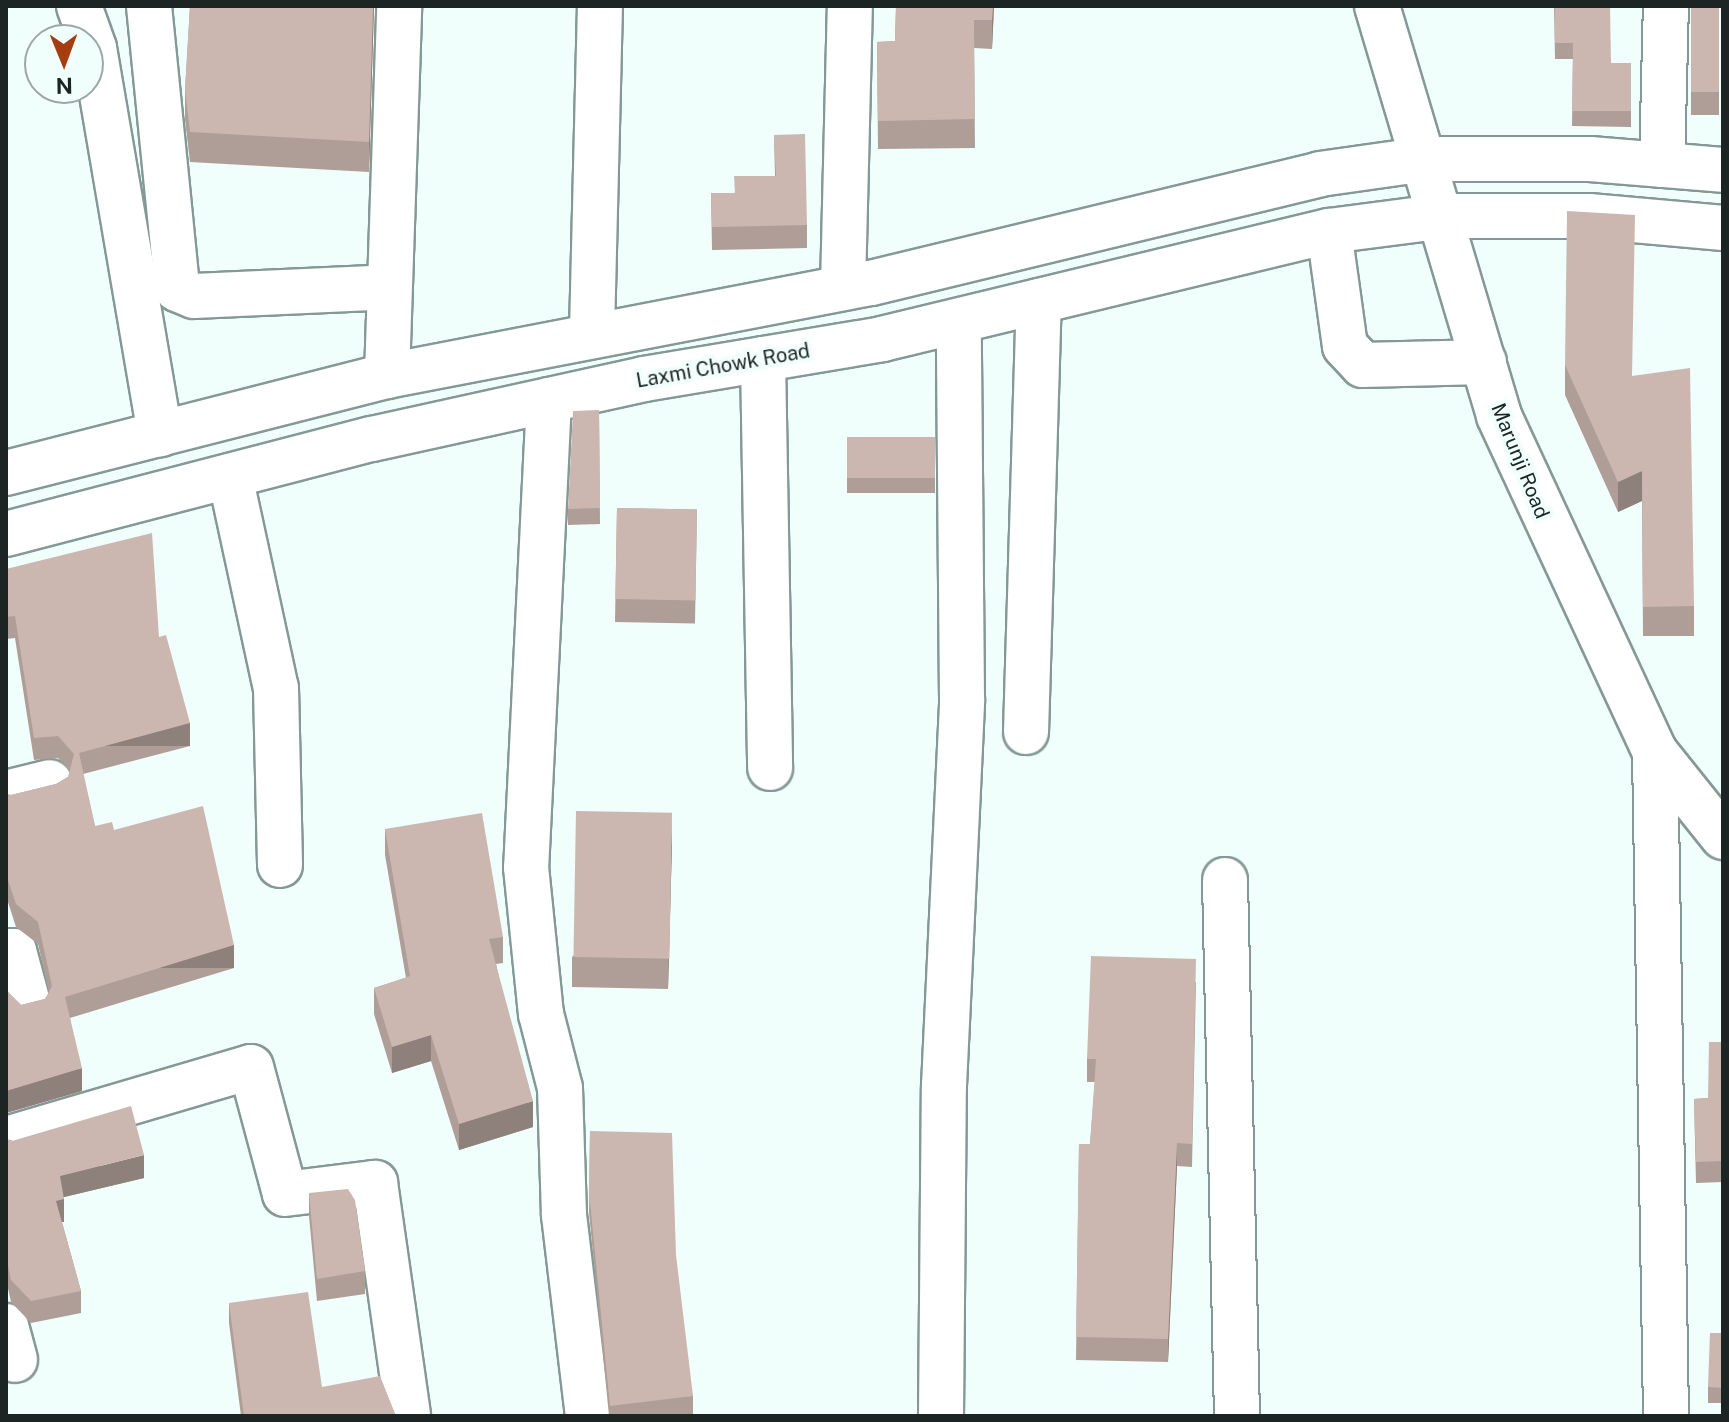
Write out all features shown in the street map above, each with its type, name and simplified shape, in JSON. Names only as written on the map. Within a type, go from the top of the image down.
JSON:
[{"type":"street","points":[[79,6],[94,48],[160,434]]},
{"type":"street","points":[[149,6],[177,289],[194,296],[389,287]]},
{"type":"street","points":[[387,376],[399,6]]},
{"type":"street","points":[[592,332],[600,6]]},
{"type":"street","points":[[843,287],[850,6]]},
{"type":"street","name":"Marunji Road","points":[[1377,6],[1444,216],[1484,362],[1537,503],[1655,752],[1723,837]]},
{"type":"street","points":[[1662,165],[1666,6]]},
{"type":"street","points":[[6,473],[387,376],[592,332],[843,287],[1320,174],[1426,159],[1662,165],[1723,170]]},
{"type":"street","name":"Laxmi Chowk Road","points":[[6,534],[230,476],[539,402],[959,321],[1329,231],[1444,216],[1589,216],[1723,228]]},
{"type":"street","points":[[1329,231],[1345,346],[1363,365],[1484,362]]},
{"type":"street","points":[[1026,732],[1039,301]]},
{"type":"street","points":[[941,1416],[944,1086],[962,699],[959,321]]},
{"type":"street","points":[[523,346],[539,402],[526,867],[541,1014],[560,1088],[564,1215],[588,1416]]},
{"type":"street","points":[[763,359],[770,768]]},
{"type":"street","points":[[230,476],[276,688],[280,865]]},
{"type":"street","points":[[1655,752],[1666,1416]]},
{"type":"street","points":[[6,793],[50,782]]},
{"type":"street","points":[[1225,880],[1237,1416]]},
{"type":"street","points":[[6,951],[14,951],[28,1003]]},
{"type":"street","points":[[6,1139],[251,1067],[285,1194],[375,1183],[408,1416]]},
{"type":"building","points":[[190,6],[373,6],[369,142],[190,132],[185,90]]},
{"type":"building","points":[[896,6],[993,6],[992,20],[974,20],[975,119],[878,121],[877,42],[895,41]]},
{"type":"building","points":[[1555,6],[1610,6],[1611,63],[1631,63],[1631,111],[1572,111],[1573,43],[1555,43]]},
{"type":"building","points":[[1691,6],[1719,6],[1719,92],[1691,92]]},
{"type":"building","points":[[805,134],[807,225],[712,227],[711,193],[735,193],[734,176],[776,176],[774,135]]},
{"type":"building","points":[[1567,211],[1635,215],[1632,376],[1690,368],[1694,606],[1643,607],[1642,471],[1618,482],[1565,365]]},
{"type":"building","points":[[599,410],[600,508],[568,509],[573,411]]},
{"type":"building","points":[[847,437],[935,437],[935,478],[847,478]]},
{"type":"building","points":[[617,508],[697,509],[695,600],[615,599]]},
{"type":"building","points":[[152,533],[159,637],[166,635],[190,723],[79,753],[95,826],[112,822],[114,830],[203,806],[234,945],[65,997],[82,1068],[6,1091],[6,990],[21,1005],[45,999],[52,986],[38,922],[16,904],[6,874],[6,794],[56,784],[68,777],[74,754],[58,736],[34,738],[15,616],[6,617],[6,569]]},
{"type":"building","points":[[576,811],[672,813],[669,959],[573,957]]},
{"type":"building","points":[[482,813],[503,937],[489,939],[533,1101],[459,1124],[431,1035],[392,1047],[374,988],[410,976],[385,829]]},
{"type":"building","points":[[1091,956],[1196,959],[1192,1144],[1177,1143],[1168,1339],[1076,1337],[1079,1144],[1090,1144],[1096,1059],[1087,1059]]},
{"type":"building","points":[[1709,1042],[1723,1042],[1723,1161],[1696,1162],[1694,1099],[1708,1098]]},
{"type":"building","points":[[131,1106],[144,1155],[60,1176],[64,1199],[56,1201],[81,1291],[31,1301],[11,1280],[6,1256],[6,1139],[12,1141]]},
{"type":"building","points":[[590,1131],[672,1133],[676,1255],[693,1396],[610,1406],[589,1192]]},
{"type":"building","points":[[348,1189],[355,1200],[365,1271],[317,1279],[309,1193]]},
{"type":"building","points":[[308,1292],[322,1387],[380,1376],[396,1416],[244,1416],[229,1303]]},
{"type":"building","points":[[1710,1333],[1723,1333],[1723,1388],[1708,1387]]}]
